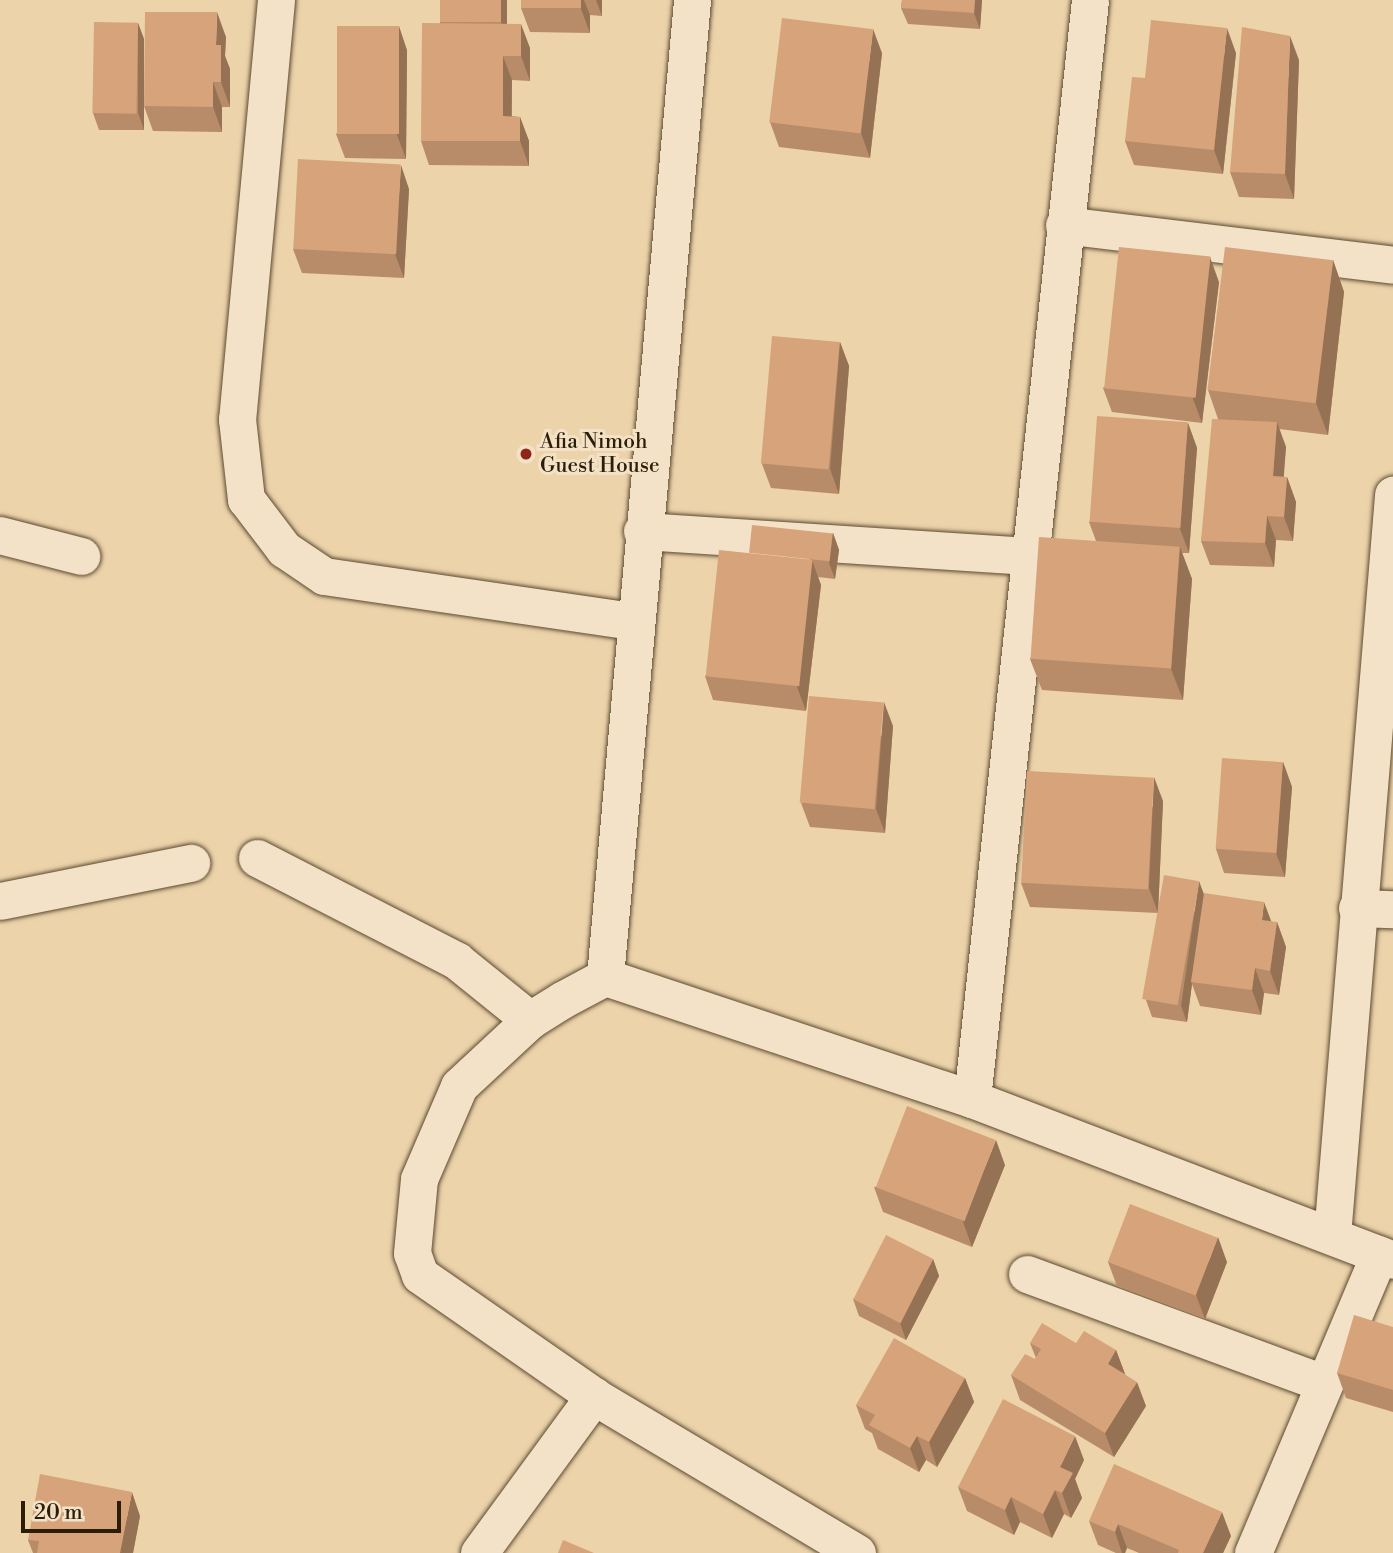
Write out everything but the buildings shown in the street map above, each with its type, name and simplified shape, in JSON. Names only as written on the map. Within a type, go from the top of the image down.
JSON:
[{"type":"street","points":[[275,0],[236,419],[246,499],[284,549],[324,576],[634,621]]},
{"type":"street","points":[[605,977],[642,531],[692,0]]},
{"type":"street","points":[[972,1099],[1090,0]]},
{"type":"street","points":[[1064,225],[1393,265]]},
{"type":"street","points":[[1332,1236],[1393,495]]},
{"type":"street","points":[[642,531],[1029,556]]},
{"type":"street","points":[[0,535],[81,556]]},
{"type":"street","points":[[257,858],[457,961],[530,1020]]},
{"type":"street","points":[[0,901],[191,863]]},
{"type":"street","points":[[1357,908],[1393,909]]},
{"type":"street","points":[[857,1553],[594,1395],[420,1275],[412,1252],[419,1179],[459,1086],[530,1020],[605,977],[972,1099],[1386,1257],[1324,1383],[1254,1553]]},
{"type":"street","points":[[1027,1274],[1324,1383]]},
{"type":"street","points":[[478,1553],[594,1395]]},
{"type":"place","name":"Afia Nimoh Guest House","points":[[526,454]]}]
